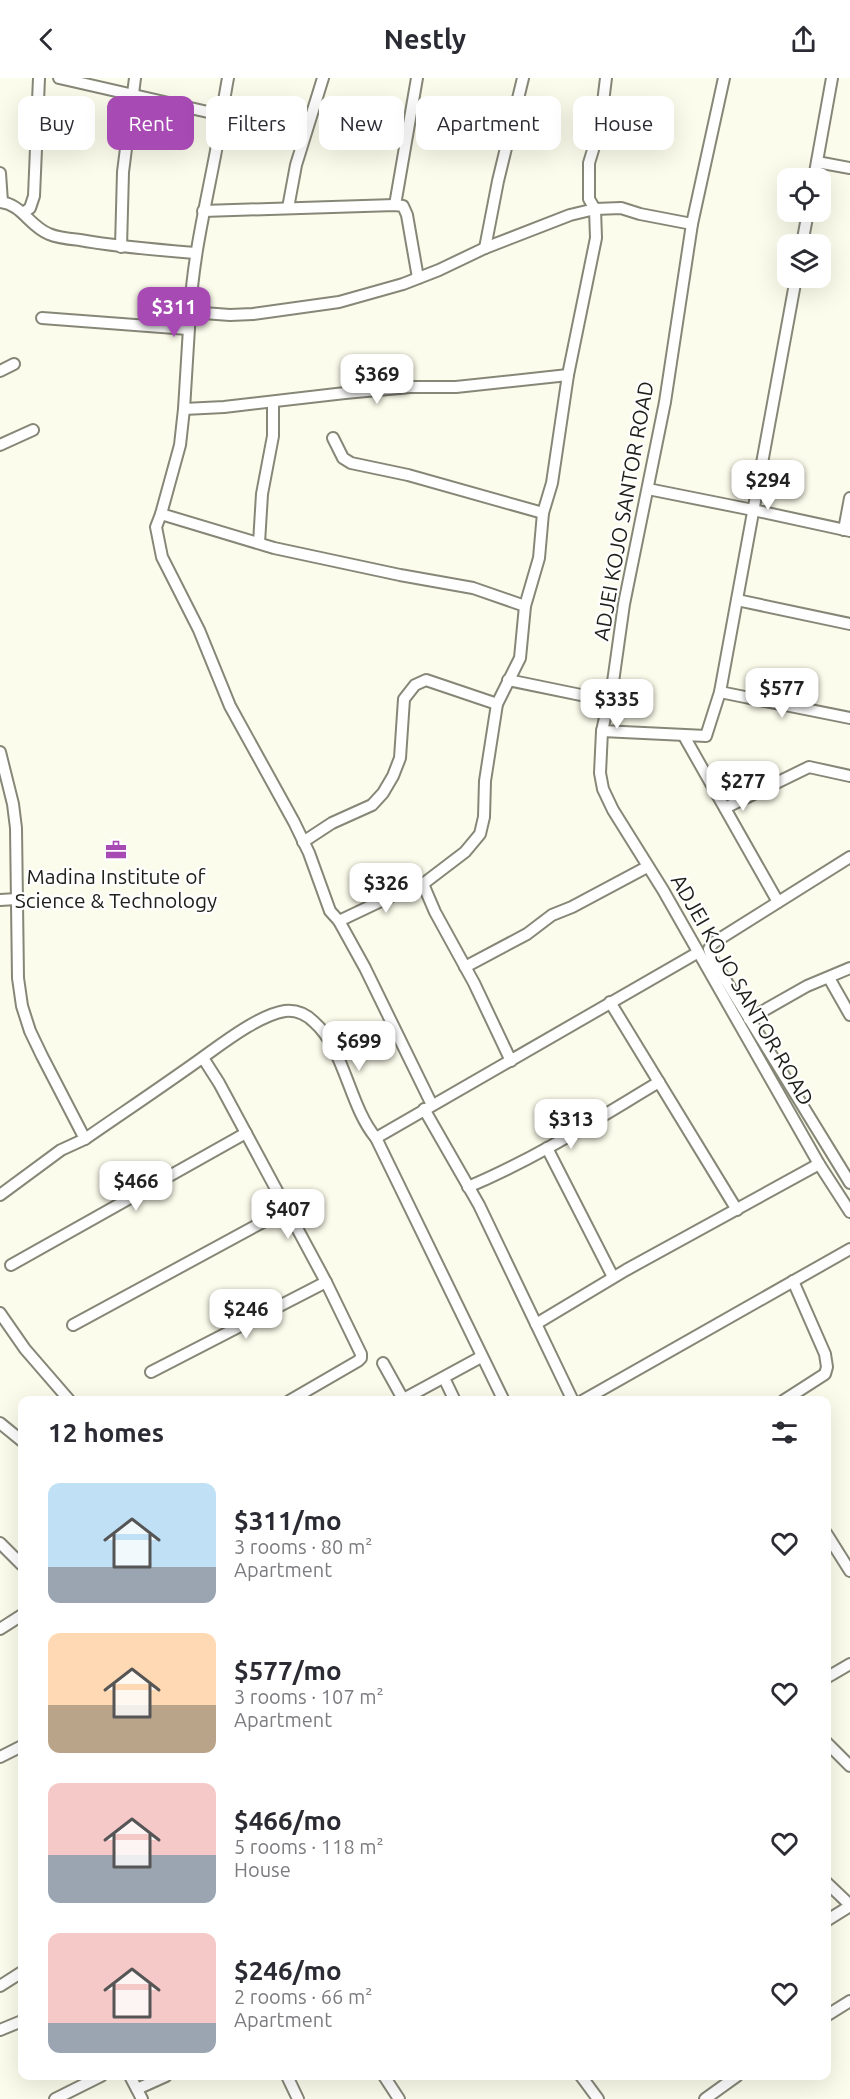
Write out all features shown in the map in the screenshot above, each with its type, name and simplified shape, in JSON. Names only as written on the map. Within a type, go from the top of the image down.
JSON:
[{"type":"street","points":[[22,213],[30,208],[34,196],[39,78]]},
{"type":"street","points":[[59,78],[206,111]]},
{"type":"street","points":[[121,247],[122,192],[135,78]]},
{"type":"street","points":[[225,96],[228,78]]},
{"type":"street","points":[[288,208],[296,165],[322,78]]},
{"type":"street","points":[[395,205],[417,78]]},
{"type":"street","points":[[485,248],[498,181],[523,78]]},
{"type":"street","points":[[339,921],[400,892],[423,884],[465,852],[480,834],[484,817],[485,781],[497,704],[520,658],[525,606],[538,558],[543,513],[552,483],[568,375],[596,238],[595,209],[589,199],[590,163],[600,127],[606,78]]},
{"type":"street","name":"ADJEI KOJO SANTOR ROAD","points":[[724,78],[692,224],[666,390],[624,604],[610,701],[602,731],[600,773],[603,789],[647,867],[663,890],[819,1164],[850,1212]]},
{"type":"street","points":[[816,168],[832,78]]},
{"type":"street","points":[[216,150],[195,253],[180,445],[156,527],[162,556],[199,630],[230,706],[270,776],[303,842],[330,911],[339,921],[365,968],[428,1107],[479,1205],[571,1396]]},
{"type":"street","points":[[817,162],[850,168]]},
{"type":"street","points":[[0,173],[1,202],[9,203],[36,227],[49,235],[121,247],[195,253]]},
{"type":"street","points":[[203,212],[403,206],[407,215],[418,278]]},
{"type":"street","points":[[190,312],[241,314],[339,302],[418,278],[485,248],[570,215],[595,209],[621,208],[692,224]]},
{"type":"street","points":[[602,731],[706,736],[720,692],[794,288]]},
{"type":"street","points":[[42,318],[188,328]]},
{"type":"street","points":[[0,370],[14,364]]},
{"type":"street","points":[[184,409],[224,407],[410,387],[456,387],[568,375]]},
{"type":"street","points":[[259,543],[262,494],[273,436],[273,402]]},
{"type":"street","points":[[0,445],[33,430]]},
{"type":"street","points":[[333,438],[343,458],[351,463],[408,475],[543,513]]},
{"type":"street","points":[[648,489],[847,530],[850,498]]},
{"type":"street","points":[[161,514],[259,543],[332,561],[473,588],[525,606]]},
{"type":"street","points":[[737,600],[850,624]]},
{"type":"street","points":[[303,842],[332,823],[372,805],[383,793],[400,758],[404,699],[415,685],[426,680],[497,704]]},
{"type":"street","points":[[508,680],[610,701]]},
{"type":"street","points":[[720,692],[850,718]]},
{"type":"street","points":[[684,736],[778,902]]},
{"type":"street","points":[[0,752],[14,812],[18,978],[24,1013],[58,1090],[85,1139]]},
{"type":"street","points":[[725,808],[809,767],[850,776]]},
{"type":"street","points":[[850,857],[713,942],[709,949],[711,958],[850,1183]]},
{"type":"street","points":[[465,967],[527,934],[552,915],[572,907],[647,867]]},
{"type":"street","points":[[423,884],[511,1061]]},
{"type":"street","points":[[0,900],[17,899]]},
{"type":"street","points":[[376,1138],[698,953]]},
{"type":"street","points":[[750,1019],[807,986],[850,968]]},
{"type":"street","points":[[829,978],[850,1015]]},
{"type":"street","points":[[610,1002],[737,1210]]},
{"type":"street","points":[[0,1195],[61,1150],[85,1139],[235,1035],[286,1011],[300,1012],[314,1022],[339,1060],[360,1112],[376,1138],[501,1396]]},
{"type":"street","points":[[203,1058],[219,1083],[327,1282],[357,1344],[361,1358],[297,1396]]},
{"type":"street","points":[[468,1187],[495,1176],[547,1148],[659,1082]]},
{"type":"street","points":[[11,1265],[246,1133]]},
{"type":"street","points":[[547,1148],[614,1277]]},
{"type":"street","points":[[536,1324],[614,1277],[819,1164]]},
{"type":"street","points":[[73,1325],[287,1209]]},
{"type":"street","points":[[591,1396],[850,1249]]},
{"type":"street","points":[[791,1396],[825,1374],[827,1366],[825,1354],[793,1281]]},
{"type":"street","points":[[152,1372],[327,1282]]},
{"type":"street","points":[[0,1313],[25,1349],[66,1396]]},
{"type":"street","points":[[409,1396],[481,1358]]},
{"type":"street","points":[[383,1363],[399,1396]]},
{"type":"street","points":[[444,1378],[453,1396]]},
{"type":"street","points":[[0,1422],[18,1438]]},
{"type":"street","points":[[831,1541],[850,1570]]},
{"type":"street","points":[[0,1542],[18,1561]]},
{"type":"street","points":[[0,1629],[18,1618]]},
{"type":"street","points":[[831,1675],[850,1664]]},
{"type":"street","points":[[831,1747],[849,1764]]},
{"type":"street","points":[[0,1757],[18,1752]]},
{"type":"street","points":[[831,1887],[850,1906],[831,1918]]},
{"type":"street","points":[[0,1986],[18,1975]]},
{"type":"street","points":[[831,2013],[850,2001]]},
{"type":"street","points":[[0,2030],[18,2023]]},
{"type":"street","points":[[56,2099],[92,2080]]},
{"type":"street","points":[[132,2080],[139,2094],[160,2080]]},
{"type":"street","points":[[289,2080],[298,2099]]},
{"type":"street","points":[[387,2080],[399,2099]]},
{"type":"street","points":[[584,2080],[598,2099]]},
{"type":"street","points":[[705,2099],[731,2080]]},
{"type":"place","name":"Madina Institute of Science & Technology","points":[[116,850]]}]
